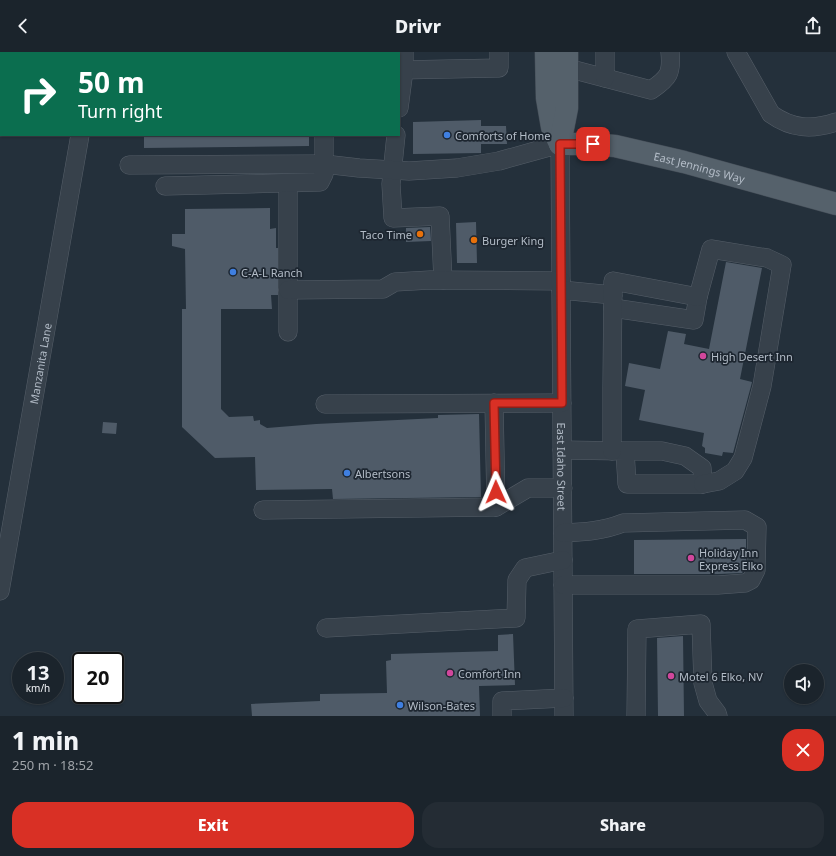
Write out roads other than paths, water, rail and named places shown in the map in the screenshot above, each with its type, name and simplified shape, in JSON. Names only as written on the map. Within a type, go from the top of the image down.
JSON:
[{"type":"main road","name":"East Idaho Street","points":[[546,52],[546,98],[552,127],[560,144]]},
{"type":"main road","name":"East Idaho Street","points":[[560,144],[566,117],[567,60]]},
{"type":"main road","name":"East Jennings Way","points":[[560,144],[615,146],[684,162],[836,204]]},
{"type":"street","points":[[400,95],[404,52]]},
{"type":"street","points":[[402,70],[499,68],[499,52]]},
{"type":"street","points":[[605,52],[605,78]]},
{"type":"street","points":[[567,60],[605,78],[651,90],[668,77],[671,65],[670,52]]},
{"type":"street","points":[[736,52],[772,114],[780,121],[792,126],[800,127],[818,126],[836,122]]},
{"type":"street","name":"Manzanita Lane","points":[[0,591],[80,136]]},
{"type":"street","points":[[165,186],[320,182],[324,174],[324,136]]},
{"type":"street","points":[[396,136],[391,184],[393,218],[440,216],[443,280]]},
{"type":"street","points":[[129,165],[324,164],[409,171],[457,168],[519,157],[560,144]]},
{"type":"street","name":"East Idaho Street","points":[[560,144],[564,707]]},
{"type":"street","points":[[288,182],[288,332]]},
{"type":"street","points":[[288,290],[384,288],[395,282],[443,280],[561,286],[613,301],[694,320],[698,297],[711,249],[767,258],[782,265],[762,386],[743,458],[735,471],[719,481],[704,484],[627,484],[619,451],[613,301],[613,282],[698,297]]},
{"type":"street","points":[[494,403],[496,506]]},
{"type":"street","points":[[325,404],[562,403]]},
{"type":"street","points":[[562,450],[662,451],[685,456],[702,468],[704,484]]},
{"type":"street","points":[[263,510],[496,506],[528,488],[563,488]]},
{"type":"street","points":[[563,533],[591,532],[610,529],[623,523],[745,520],[757,527],[756,570],[751,580],[745,583],[718,585],[563,585]]},
{"type":"street","points":[[326,628],[516,618],[517,580],[525,568],[563,560]]},
{"type":"street","points":[[636,716],[637,629],[701,624],[703,683],[708,701],[718,716]]},
{"type":"street","points":[[502,716],[502,701],[564,707]]},
{"type":"place","name":"Comforts of Home","points":[[447,135]]},
{"type":"place","name":"Taco Time","points":[[420,234]]},
{"type":"place","name":"Burger King","points":[[474,240]]},
{"type":"place","name":"C-A-L Ranch","points":[[233,272]]},
{"type":"place","name":"High Desert Inn","points":[[703,356]]},
{"type":"place","name":"Albertsons","points":[[347,473]]},
{"type":"place","name":"Holiday Inn Express Elko","points":[[691,558]]},
{"type":"place","name":"Comfort Inn","points":[[450,673]]},
{"type":"place","name":"Motel 6 Elko, NV","points":[[671,676]]},
{"type":"place","name":"Wilson-Bates","points":[[400,705]]}]
